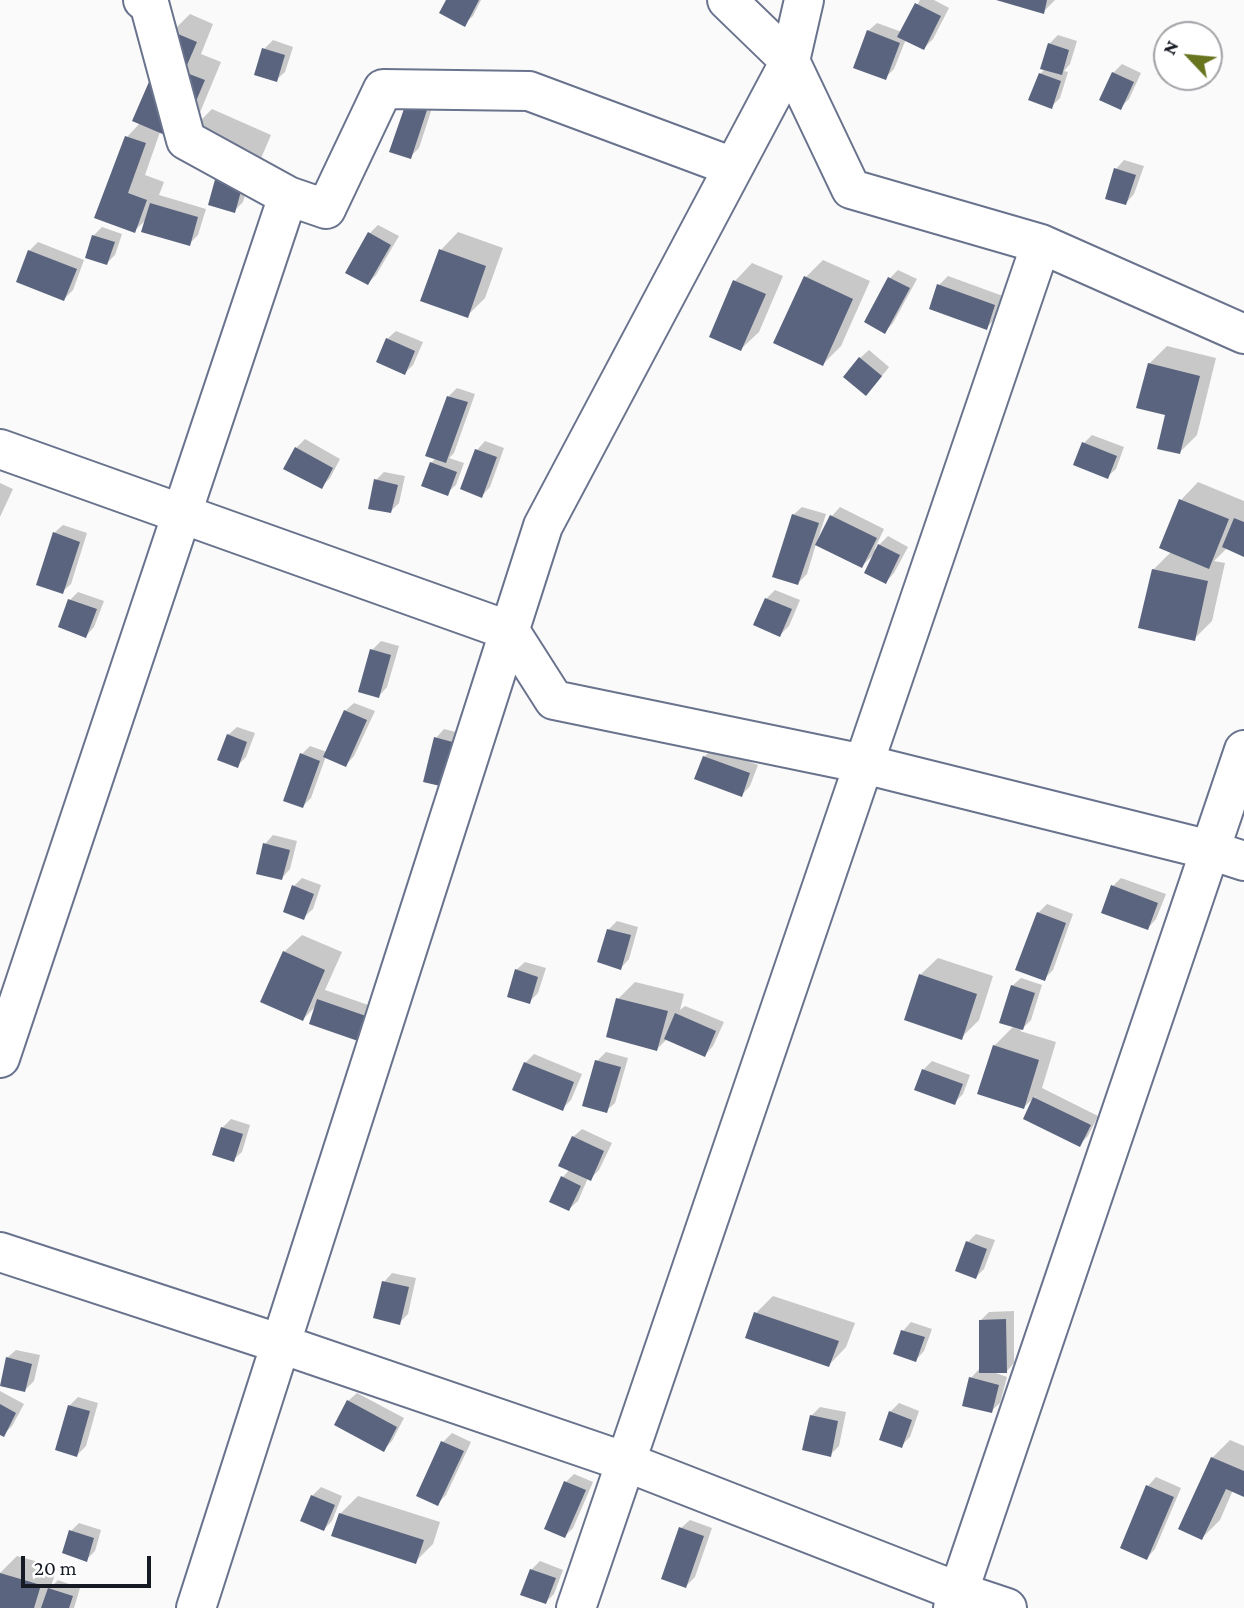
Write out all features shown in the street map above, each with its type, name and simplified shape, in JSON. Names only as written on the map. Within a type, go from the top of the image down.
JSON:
[{"type":"street","points":[[143,0],[149,3],[186,141],[288,196],[327,209],[383,89],[529,91],[733,167]]},
{"type":"street","points":[[727,0],[790,61],[851,189],[1041,244],[1244,334]]},
{"type":"street","points":[[196,1608],[543,526],[790,61],[804,0]]},
{"type":"street","points":[[0,1058],[288,196]]},
{"type":"street","points":[[576,1608],[1041,244]]},
{"type":"street","points":[[0,449],[510,631],[554,700],[864,764],[1227,855]]},
{"type":"street","points":[[956,1600],[1227,855],[1244,750]]},
{"type":"street","points":[[0,1252],[281,1344],[625,1462],[956,1600],[1007,1608]]},
{"type":"building","points":[[446,0],[479,0],[465,27],[439,13]]},
{"type":"building","points":[[996,0],[1047,0],[1044,14]]},
{"type":"building","points":[[915,3],[941,16],[924,50],[897,37]]},
{"type":"building","points":[[867,30],[900,43],[886,80],[853,68]]},
{"type":"building","points":[[171,31],[197,42],[184,72],[205,80],[179,141],[132,121]]},
{"type":"building","points":[[1048,43],[1069,50],[1062,75],[1040,69]]},
{"type":"building","points":[[262,48],[285,55],[277,82],[254,75]]},
{"type":"building","points":[[1112,72],[1134,82],[1121,110],[1099,100]]},
{"type":"building","points":[[1039,73],[1061,81],[1052,109],[1028,100]]},
{"type":"building","points":[[406,103],[427,110],[411,159],[389,152]]},
{"type":"building","points":[[125,136],[146,143],[128,193],[147,200],[135,233],[94,218]]},
{"type":"building","points":[[1114,168],[1136,175],[1126,205],[1105,199]]},
{"type":"building","points":[[216,176],[243,184],[235,213],[208,205]]},
{"type":"building","points":[[150,203],[198,217],[190,246],[141,232]]},
{"type":"building","points":[[368,232],[391,245],[368,285],[345,273]]},
{"type":"building","points":[[92,235],[115,242],[107,265],[85,258]]},
{"type":"building","points":[[439,249],[486,266],[468,318],[420,301]]},
{"type":"building","points":[[28,250],[77,269],[64,301],[16,282]]},
{"type":"building","points":[[804,276],[853,299],[823,366],[773,343]]},
{"type":"building","points":[[888,277],[910,288],[885,334],[864,322]]},
{"type":"building","points":[[733,280],[766,294],[741,351],[709,337]]},
{"type":"building","points":[[937,284],[995,305],[987,330],[929,309]]},
{"type":"building","points":[[386,338],[415,351],[405,375],[376,362]]},
{"type":"building","points":[[859,357],[882,376],[866,396],[843,377]]},
{"type":"building","points":[[1148,363],[1200,376],[1180,454],[1157,449],[1165,415],[1136,408]]},
{"type":"building","points":[[447,396],[468,402],[446,463],[425,456]]},
{"type":"building","points":[[1082,442],[1117,456],[1108,479],[1073,465]]},
{"type":"building","points":[[295,447],[333,468],[322,489],[283,469]]},
{"type":"building","points":[[475,449],[497,457],[482,498],[460,489]]},
{"type":"building","points":[[430,462],[457,472],[448,496],[421,486]]},
{"type":"building","points":[[374,479],[398,485],[391,513],[368,509]]},
{"type":"building","points":[[1179,499],[1229,519],[1209,569],[1159,548]]},
{"type":"building","points":[[792,514],[819,523],[798,585],[772,577]]},
{"type":"building","points":[[830,515],[877,538],[862,568],[815,545]]},
{"type":"building","points":[[1234,518],[1244,522],[1244,557],[1222,547]]},
{"type":"building","points":[[53,532],[80,542],[63,594],[36,585]]},
{"type":"building","points":[[878,544],[900,555],[886,584],[864,573]]},
{"type":"building","points":[[1152,569],[1208,581],[1195,641],[1138,628]]},
{"type":"building","points":[[765,598],[792,609],[780,637],[753,625]]},
{"type":"building","points":[[68,599],[97,609],[86,638],[58,627]]},
{"type":"building","points":[[370,649],[391,655],[379,698],[358,692]]},
{"type":"building","points":[[344,710],[367,720],[346,767],[323,757]]},
{"type":"building","points":[[227,734],[247,742],[238,768],[217,760]]},
{"type":"building","points":[[434,737],[460,744],[449,788],[423,782]]},
{"type":"building","points":[[300,753],[320,761],[303,808],[283,801]]},
{"type":"building","points":[[703,756],[750,773],[742,797],[694,779]]},
{"type":"building","points":[[263,843],[290,850],[282,880],[256,874]]},
{"type":"building","points":[[292,885],[314,894],[304,920],[283,912]]},
{"type":"building","points":[[1111,885],[1158,903],[1148,930],[1101,913]]},
{"type":"building","points":[[1037,912],[1066,923],[1045,981],[1015,970]]},
{"type":"building","points":[[607,929],[631,935],[621,970],[597,962]]},
{"type":"building","points":[[283,951],[325,970],[303,1021],[260,1002]]},
{"type":"building","points":[[515,969],[538,977],[530,1004],[507,997]]},
{"type":"building","points":[[919,974],[977,994],[962,1040],[904,1020]]},
{"type":"building","points":[[1011,985],[1035,993],[1023,1030],[999,1023]]},
{"type":"building","points":[[616,998],[668,1011],[657,1051],[606,1037]]},
{"type":"building","points":[[317,999],[366,1016],[358,1041],[309,1024]]},
{"type":"building","points":[[675,1013],[716,1031],[705,1057],[664,1039]]},
{"type":"building","points":[[993,1045],[1039,1060],[1024,1109],[977,1094]]},
{"type":"building","points":[[595,1060],[621,1067],[607,1113],[582,1106]]},
{"type":"building","points":[[524,1062],[574,1082],[563,1111],[512,1090]]},
{"type":"building","points":[[922,1069],[963,1084],[955,1105],[914,1090]]},
{"type":"building","points":[[1033,1097],[1091,1125],[1080,1147],[1023,1119]]},
{"type":"building","points":[[221,1127],[243,1134],[234,1162],[212,1155]]},
{"type":"building","points":[[572,1136],[604,1151],[591,1181],[558,1166]]},
{"type":"building","points":[[561,1176],[581,1186],[569,1211],[549,1202]]},
{"type":"building","points":[[966,1241],[987,1249],[976,1279],[955,1271]]},
{"type":"building","points":[[382,1281],[409,1287],[400,1325],[373,1318]]},
{"type":"building","points":[[754,1312],[839,1341],[829,1367],[745,1338]]},
{"type":"building","points":[[1006,1319],[1007,1373],[979,1373],[979,1320]]},
{"type":"building","points":[[901,1330],[925,1337],[916,1362],[893,1354]]},
{"type":"building","points":[[6,1357],[32,1364],[25,1392],[0,1386]]},
{"type":"building","points":[[969,1377],[999,1385],[992,1413],[962,1406]]},
{"type":"building","points":[[347,1400],[397,1427],[384,1452],[334,1425]]},
{"type":"building","points":[[0,1404],[16,1413],[4,1437],[0,1435]]},
{"type":"building","points":[[68,1405],[90,1411],[77,1457],[55,1450]]},
{"type":"building","points":[[889,1411],[912,1420],[902,1448],[879,1440]]},
{"type":"building","points":[[810,1415],[838,1421],[831,1457],[802,1450]]},
{"type":"building","points":[[441,1441],[464,1451],[438,1506],[416,1496]]},
{"type":"building","points":[[1211,1457],[1244,1471],[1244,1497],[1226,1489],[1202,1540],[1178,1529]]},
{"type":"building","points":[[564,1481],[586,1490],[565,1538],[544,1529]]},
{"type":"building","points":[[1146,1485],[1174,1497],[1147,1560],[1120,1548]]},
{"type":"building","points":[[311,1495],[335,1505],[324,1531],[300,1521]]},
{"type":"building","points":[[339,1513],[424,1540],[416,1564],[331,1536]]},
{"type":"building","points":[[679,1527],[704,1536],[686,1588],[661,1579]]},
{"type":"building","points":[[69,1530],[94,1538],[87,1562],[62,1553]]},
{"type":"building","points":[[530,1569],[556,1578],[546,1604],[520,1595]]},
{"type":"building","points":[[0,1573],[41,1585],[34,1608],[0,1608]]},
{"type":"building","points":[[48,1588],[73,1596],[69,1608],[41,1608]]}]
